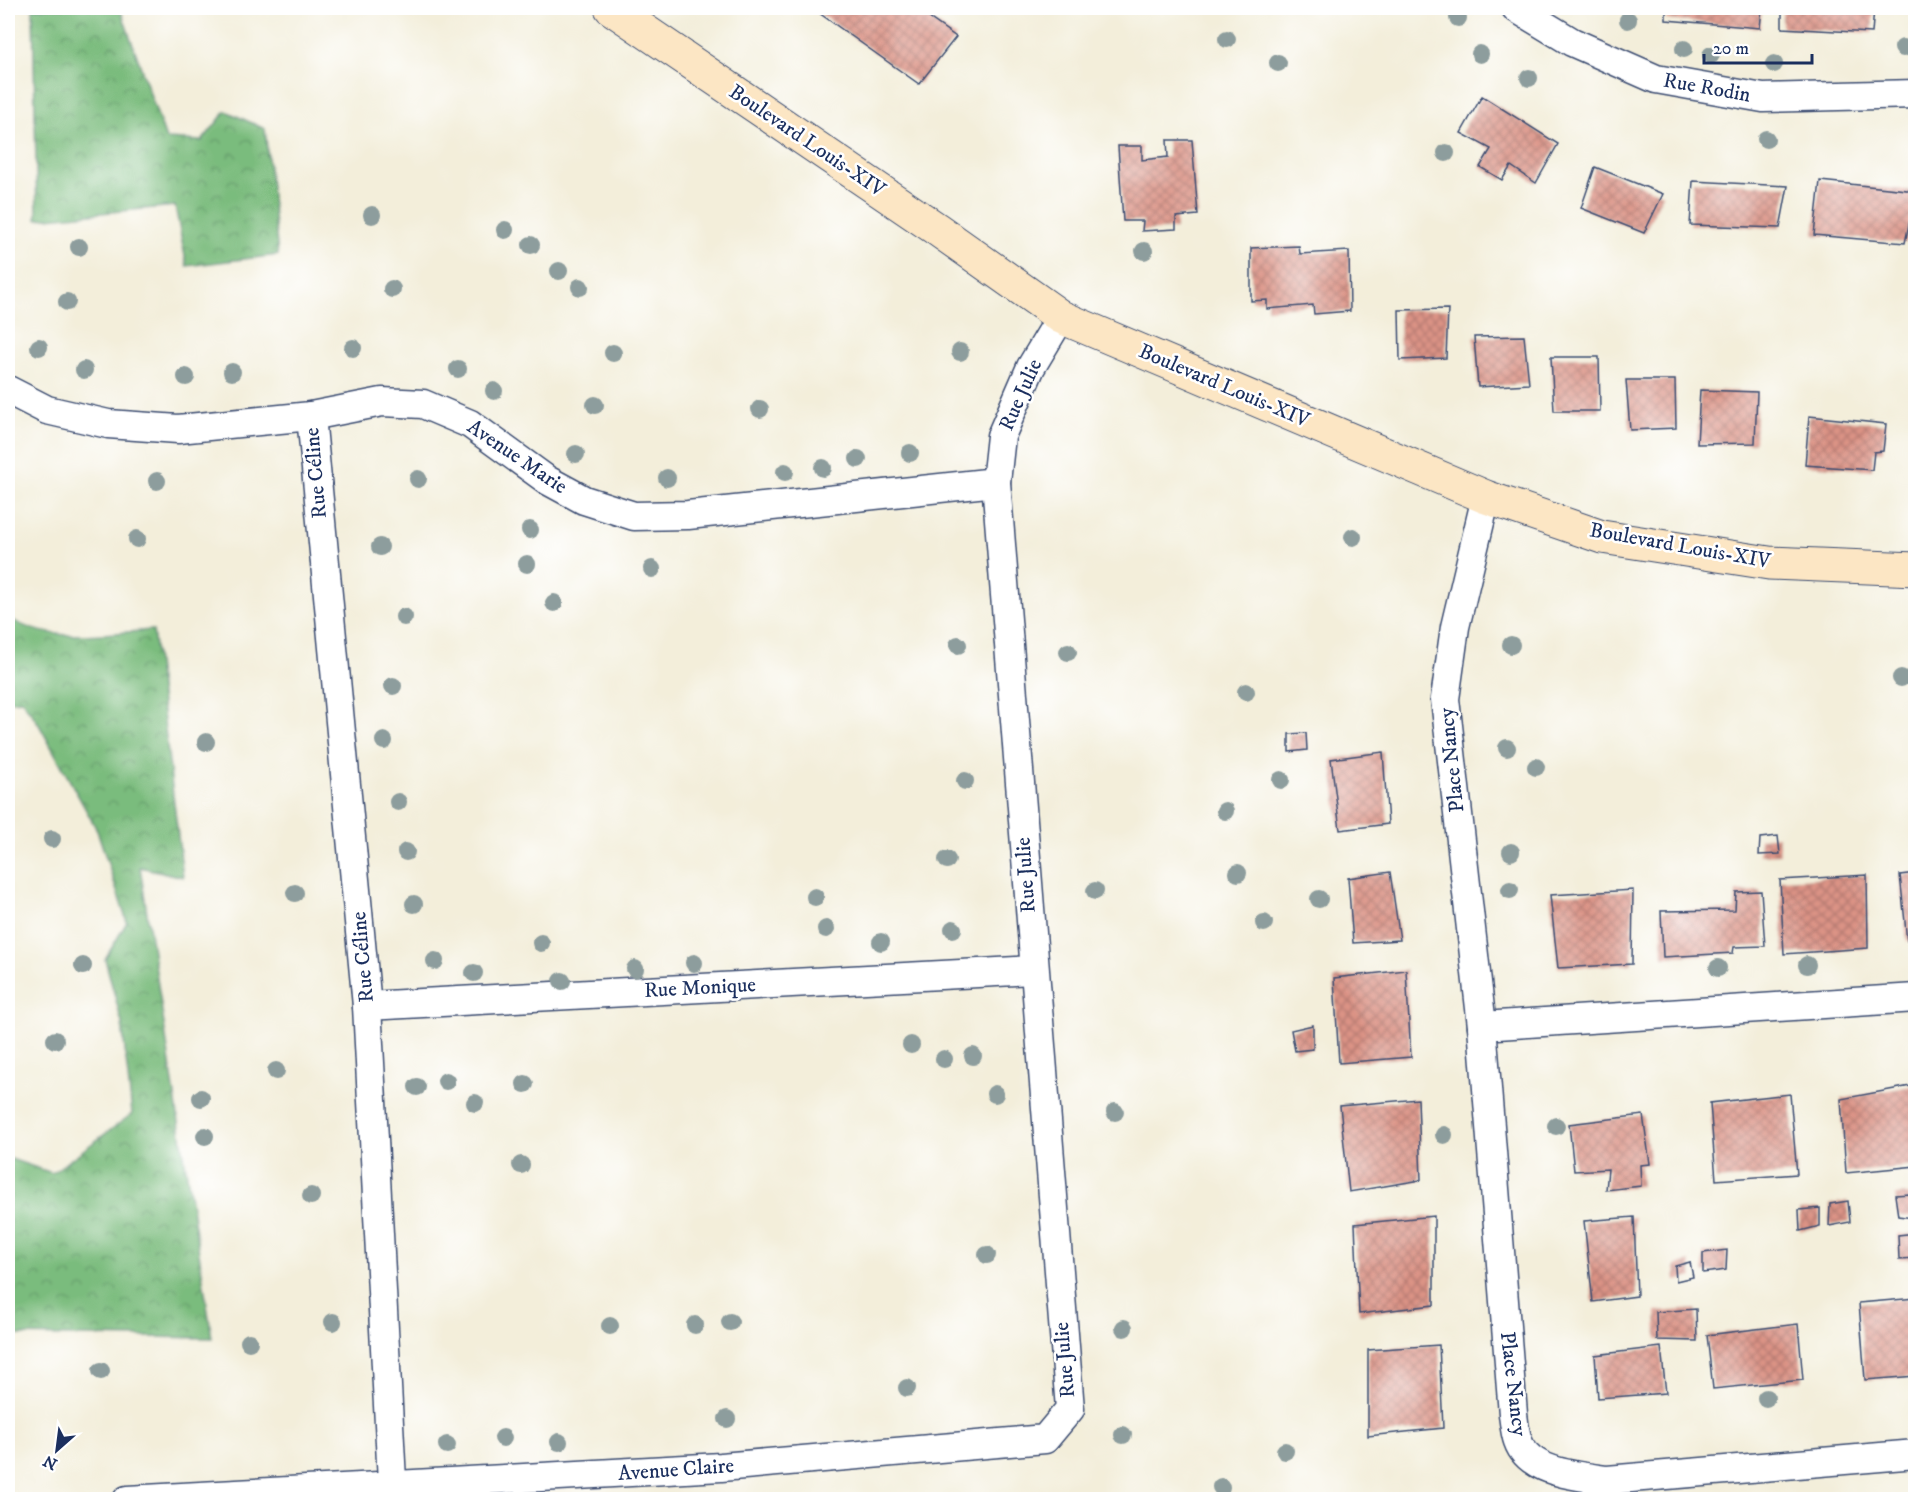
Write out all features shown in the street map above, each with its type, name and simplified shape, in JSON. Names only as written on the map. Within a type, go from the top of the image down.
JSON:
[{"type":"main road","name":"Boulevard Louis-XIV","points":[[611,8],[938,230],[1061,317],[1486,497],[1602,537],[1769,563],[1916,568]]},
{"type":"street","name":"Rue Rodin","points":[[1516,8],[1572,42],[1656,80],[1763,98],[1916,94]]},
{"type":"street","name":"Rue Julie","points":[[1045,1439],[1070,1409],[1033,970],[996,482],[1001,436],[1031,367],[1061,317]]},
{"type":"street","name":"Avenue Marie","points":[[8,390],[47,410],[108,424],[178,429],[311,416],[382,402],[423,404],[470,424],[556,485],[584,500],[634,516],[688,515],[996,482]]},
{"type":"street","name":"Rue Céline","points":[[311,416],[367,1006],[392,1493]]},
{"type":"street","name":"Place Nancy","points":[[1486,497],[1455,627],[1445,699],[1482,1026],[1513,1414],[1518,1443],[1539,1465],[1568,1475],[1607,1480],[1916,1454]]},
{"type":"street","name":"Rue Monique","points":[[367,1006],[1033,970]]},
{"type":"street","points":[[1482,1026],[1916,998]]},
{"type":"street","name":"Avenue Claire","points":[[127,1500],[392,1493],[1045,1439]]},
{"type":"green space","points":[[33,8],[120,8],[166,139],[202,141],[226,111],[265,129],[278,255],[187,266],[175,206],[37,219]]},
{"type":"green space","points":[[8,617],[24,626],[59,634],[97,635],[153,630],[183,877],[140,867],[212,1338],[8,1335],[8,1158],[52,1173],[132,1114],[122,1023],[105,959],[127,922],[97,830],[38,723],[22,700],[8,701]]},
{"type":"building","points":[[812,8],[915,8],[956,37],[919,84]]},
{"type":"building","points":[[1666,8],[1762,8],[1760,28],[1666,20]]},
{"type":"building","points":[[1782,8],[1874,8],[1872,33],[1782,28]]},
{"type":"building","points":[[1482,96],[1558,144],[1536,183],[1511,166],[1502,180],[1480,167],[1491,149],[1461,133]]},
{"type":"building","points":[[1167,140],[1192,140],[1198,215],[1176,217],[1176,229],[1142,231],[1143,221],[1123,221],[1118,146],[1142,146],[1142,160],[1168,157]]},
{"type":"building","points":[[1595,167],[1663,194],[1644,233],[1581,208]]},
{"type":"building","points":[[1693,181],[1788,186],[1780,228],[1690,225]]},
{"type":"building","points":[[1820,181],[1916,191],[1905,243],[1814,235]]},
{"type":"building","points":[[1299,246],[1300,254],[1349,251],[1350,311],[1314,314],[1313,305],[1267,309],[1267,300],[1251,301],[1251,248]]},
{"type":"building","points":[[1448,309],[1446,358],[1400,360],[1399,310]]},
{"type":"building","points":[[1524,336],[1529,384],[1478,387],[1474,337]]},
{"type":"building","points":[[1551,357],[1599,357],[1600,411],[1554,411]]},
{"type":"building","points":[[1626,380],[1675,380],[1676,428],[1630,430]]},
{"type":"building","points":[[1700,390],[1757,392],[1755,443],[1697,444]]},
{"type":"building","points":[[1809,416],[1886,424],[1883,451],[1874,452],[1872,470],[1805,465]]},
{"type":"building","points":[[1306,733],[1307,750],[1289,752],[1289,734]]},
{"type":"building","points":[[1383,752],[1388,824],[1340,830],[1331,759]]},
{"type":"building","points":[[1778,836],[1780,854],[1759,855],[1760,838]]},
{"type":"building","points":[[1390,872],[1400,940],[1353,943],[1348,878]]},
{"type":"building","points":[[1916,873],[1916,940],[1907,941],[1900,875]]},
{"type":"building","points":[[1867,875],[1868,948],[1784,954],[1780,880]]},
{"type":"building","points":[[1633,890],[1632,964],[1558,968],[1550,895]]},
{"type":"building","points":[[1761,891],[1765,946],[1734,947],[1733,953],[1663,957],[1661,911],[1735,910],[1736,892]]},
{"type":"building","points":[[1406,970],[1411,1057],[1339,1063],[1334,978]]},
{"type":"building","points":[[1313,1025],[1313,1049],[1295,1051],[1291,1030]]},
{"type":"building","points":[[1916,1085],[1916,1166],[1846,1173],[1841,1099]]},
{"type":"building","points":[[1790,1094],[1797,1174],[1716,1180],[1710,1103]]},
{"type":"building","points":[[1418,1099],[1421,1180],[1349,1192],[1340,1106]]},
{"type":"building","points":[[1643,1115],[1650,1164],[1640,1165],[1641,1186],[1606,1190],[1608,1169],[1574,1171],[1569,1124]]},
{"type":"building","points":[[1910,1194],[1913,1218],[1898,1216],[1895,1195]]},
{"type":"building","points":[[1848,1201],[1850,1222],[1829,1226],[1830,1204]]},
{"type":"building","points":[[1820,1208],[1820,1226],[1800,1231],[1799,1210]]},
{"type":"building","points":[[1434,1216],[1434,1305],[1359,1314],[1355,1224]]},
{"type":"building","points":[[1634,1217],[1637,1296],[1593,1302],[1584,1221]]},
{"type":"building","points":[[1916,1233],[1916,1258],[1899,1259],[1898,1235]]},
{"type":"building","points":[[1727,1250],[1726,1270],[1703,1273],[1703,1253]]},
{"type":"building","points":[[1690,1262],[1693,1277],[1676,1281],[1675,1266]]},
{"type":"building","points":[[1916,1298],[1916,1376],[1865,1380],[1859,1303]]},
{"type":"building","points":[[1696,1309],[1697,1341],[1657,1340],[1656,1312]]},
{"type":"building","points":[[1798,1324],[1803,1380],[1713,1389],[1707,1335]]},
{"type":"building","points":[[1439,1345],[1443,1428],[1368,1436],[1368,1350]]},
{"type":"building","points":[[1661,1347],[1666,1393],[1598,1398],[1595,1355]]}]
